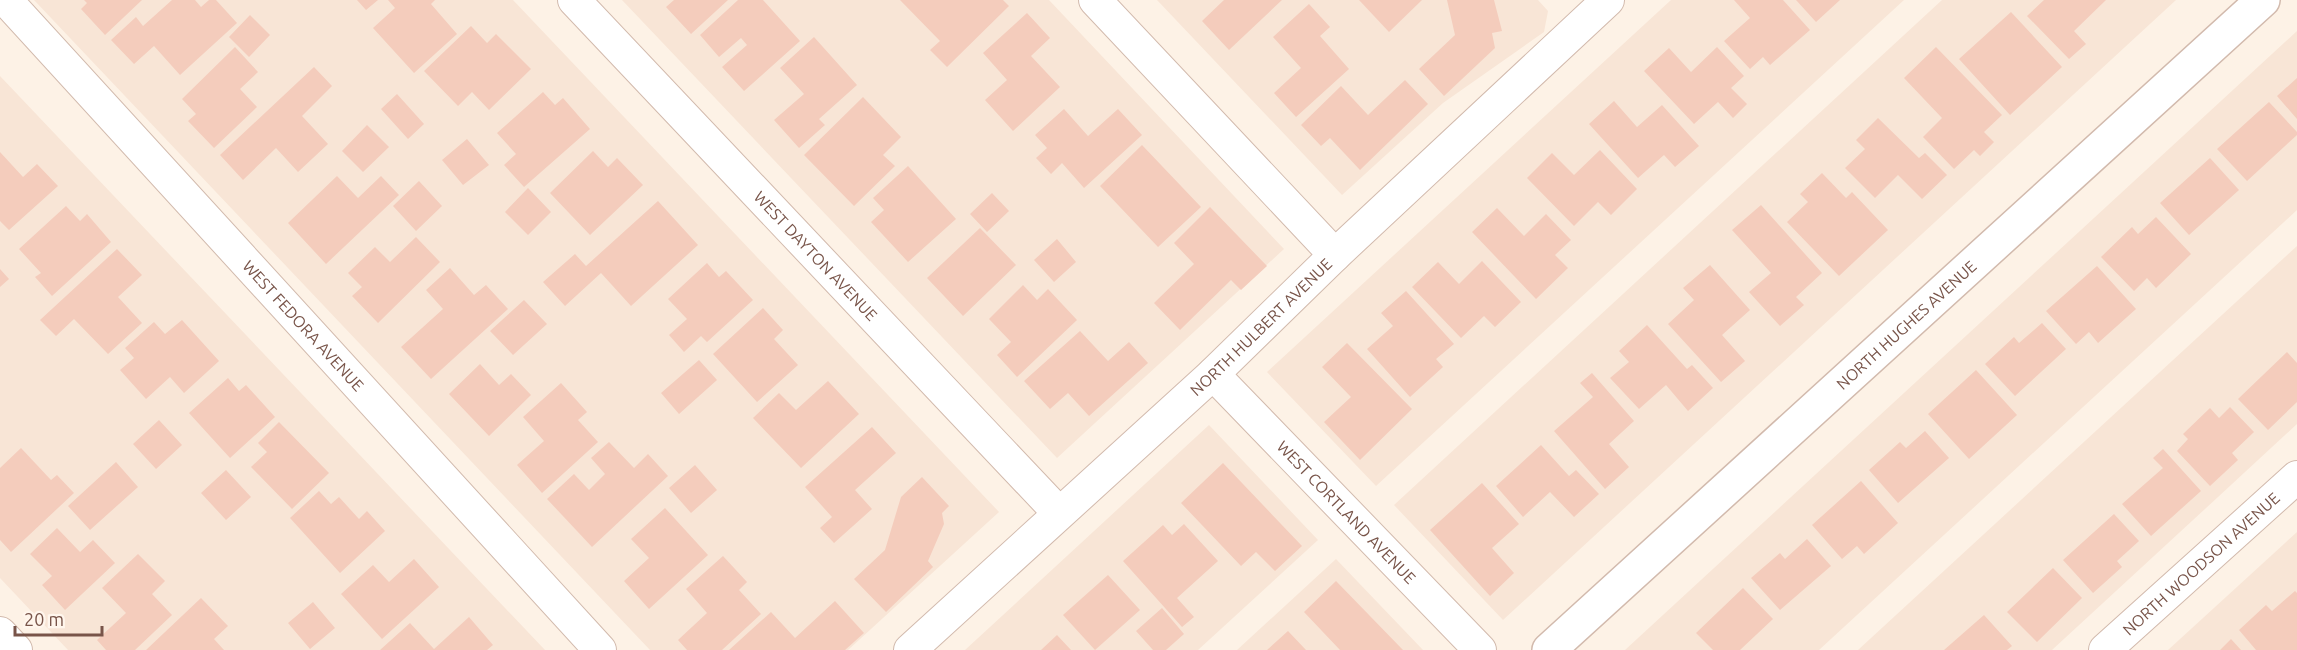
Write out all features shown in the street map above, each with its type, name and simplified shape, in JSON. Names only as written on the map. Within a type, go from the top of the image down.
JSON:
[{"type":"street","name":"WEST FEDORA AVENUE","points":[[6,0],[600,650]]},
{"type":"street","name":"WEST DAYTON AVENUE","points":[[573,0],[1059,513]]},
{"type":"street","points":[[1095,0],[1335,255]]},
{"type":"street","name":"NORTH HUGHES AVENUE","points":[[1549,650],[2263,0]]},
{"type":"street","name":"NORTH HULBERT AVENUE","points":[[910,650],[1213,374],[1594,4]]},
{"type":"street","name":"WEST CORTLAND AVENUE","points":[[1213,374],[1480,650]]},
{"type":"street","name":"NORTH WOODSON AVENUE","points":[[2104,650],[2297,477]]},
{"type":"street","points":[[0,633],[16,650]]},
{"type":"shaded area","points":[[34,0],[513,0],[999,512],[848,650],[650,650]]},
{"type":"shaded area","points":[[622,0],[1049,0],[1284,249],[1057,458]]},
{"type":"shaded area","points":[[1157,0],[1538,0],[1548,11],[1544,32],[1443,103],[1342,195]]},
{"type":"shaded area","points":[[1671,0],[1904,0],[1376,486],[1267,372]]},
{"type":"shaded area","points":[[1942,0],[2176,0],[1503,620],[1394,505]]},
{"type":"shaded area","points":[[2297,31],[2297,210],[2284,222],[1819,650],[1625,650]]},
{"type":"shaded area","points":[[0,76],[545,650],[68,650],[0,578]]},
{"type":"shaded area","points":[[2297,246],[2297,424],[2052,650],[1858,650]]},
{"type":"shaded area","points":[[1209,425],[1318,540],[1198,650],[965,650]]},
{"type":"shaded area","points":[[2297,532],[2297,650],[2168,650],[2273,554]]},
{"type":"shaded area","points":[[1336,559],[1423,650],[1237,650]]},
{"type":"building","points":[[84,0],[142,0],[105,35],[81,9],[87,3]]},
{"type":"building","points":[[172,0],[195,0],[201,7],[209,0],[216,0],[237,23],[180,75],[154,46],[134,64],[111,40],[136,17],[143,26]]},
{"type":"building","points":[[357,0],[378,0],[366,10]]},
{"type":"building","points":[[388,0],[435,0],[431,4],[457,34],[414,73],[373,28],[395,8]]},
{"type":"building","points":[[674,0],[728,0],[691,34],[666,7]]},
{"type":"building","points":[[738,0],[763,0],[800,41],[744,91],[722,67],[747,45],[741,38],[719,57],[700,35]]},
{"type":"building","points":[[900,0],[1003,0],[1009,6],[947,67],[930,50],[940,41]]},
{"type":"building","points":[[1224,0],[1282,0],[1229,50],[1202,21]]},
{"type":"building","points":[[1359,0],[1422,0],[1389,32]]},
{"type":"building","points":[[1447,0],[1494,0],[1502,31],[1492,33],[1495,48],[1444,96],[1419,69],[1455,35]]},
{"type":"building","points":[[1734,0],[1783,0],[1810,30],[1770,65],[1763,57],[1750,69],[1724,41],[1750,18]]},
{"type":"building","points":[[1796,0],[1840,0],[1816,22]]},
{"type":"building","points":[[2044,0],[2106,0],[2074,31],[2086,44],[2069,59],[2027,16]]},
{"type":"building","points":[[1309,4],[1330,27],[1320,36],[1349,69],[1296,117],[1274,93],[1301,68],[1273,37]]},
{"type":"building","points":[[2011,12],[2062,67],[2010,115],[1959,59]]},
{"type":"building","points":[[1027,13],[1050,38],[1031,56],[1060,87],[1013,131],[985,100],[1007,80],[983,53]]},
{"type":"building","points":[[250,15],[270,35],[249,57],[229,37]]},
{"type":"building","points":[[471,26],[487,43],[496,34],[531,69],[489,110],[472,92],[458,106],[424,71]]},
{"type":"building","points":[[814,37],[857,85],[819,119],[825,125],[799,148],[774,120],[804,94],[780,68]]},
{"type":"building","points":[[235,47],[258,72],[240,89],[257,107],[214,148],[188,121],[196,114],[182,99]]},
{"type":"building","points":[[1717,47],[1744,76],[1731,88],[1747,104],[1733,118],[1718,102],[1694,124],[1644,71],[1669,48],[1691,72]]},
{"type":"building","points":[[1936,47],[2002,115],[1984,132],[1994,142],[1980,156],[1974,150],[1954,169],[1923,137],[1942,118],[1904,78]]},
{"type":"building","points":[[314,67],[332,86],[302,116],[328,144],[298,172],[276,148],[243,180],[220,155]]},
{"type":"building","points":[[2297,78],[2297,119],[2277,96]]},
{"type":"building","points":[[1405,80],[1428,104],[1360,170],[1330,138],[1321,146],[1301,125],[1341,86],[1368,115]]},
{"type":"building","points":[[543,92],[555,105],[563,98],[590,129],[524,187],[504,165],[516,154],[497,133]]},
{"type":"building","points":[[397,94],[424,124],[408,139],[381,109]]},
{"type":"building","points":[[863,97],[901,137],[883,155],[895,166],[854,206],[804,155]]},
{"type":"building","points":[[1614,101],[1637,127],[1662,105],[1699,146],[1675,167],[1664,155],[1638,178],[1589,124]]},
{"type":"building","points":[[2269,102],[2297,132],[2297,135],[2247,181],[2217,149]]},
{"type":"building","points":[[1064,109],[1088,136],[1118,109],[1142,135],[1084,188],[1062,163],[1051,174],[1036,158],[1047,148],[1035,135]]},
{"type":"building","points":[[1878,118],[1919,158],[1925,153],[1947,175],[1922,199],[1898,175],[1875,198],[1845,168],[1865,149],[1856,140]]},
{"type":"building","points":[[367,125],[389,147],[363,172],[342,151]]},
{"type":"building","points":[[467,139],[489,165],[463,185],[442,160]]},
{"type":"building","points":[[1142,145],[1201,207],[1158,247],[1100,186]]},
{"type":"building","points":[[1600,150],[1637,189],[1611,215],[1598,202],[1574,226],[1527,178],[1552,153],[1574,175]]},
{"type":"building","points":[[593,151],[608,167],[617,158],[643,185],[590,235],[550,193]]},
{"type":"building","points":[[0,152],[23,177],[37,164],[58,186],[9,230],[0,221]]},
{"type":"building","points":[[2210,158],[2239,190],[2189,235],[2160,203]]},
{"type":"building","points":[[908,166],[956,219],[908,262],[871,222],[884,210],[873,198]]},
{"type":"building","points":[[1822,173],[1846,198],[1852,192],[1888,230],[1839,276],[1787,222],[1808,202],[1800,194]]},
{"type":"building","points":[[337,176],[358,198],[381,176],[399,195],[326,264],[288,223]]},
{"type":"building","points":[[419,181],[442,206],[416,231],[393,206]]},
{"type":"building","points":[[528,188],[551,212],[528,235],[505,212]]},
{"type":"building","points":[[992,193],[1009,211],[987,232],[970,214]]},
{"type":"building","points":[[658,201],[698,245],[631,306],[601,273],[565,306],[543,282],[575,254],[586,266]]},
{"type":"building","points":[[1761,205],[1822,273],[1796,297],[1804,305],[1780,326],[1749,292],[1771,273],[1732,230]]},
{"type":"building","points":[[66,206],[80,221],[87,214],[111,242],[52,296],[35,277],[41,273],[19,249]]},
{"type":"building","points":[[1210,207],[1267,266],[1241,290],[1231,280],[1180,330],[1154,303],[1194,264],[1174,243]]},
{"type":"building","points":[[1497,208],[1524,236],[1546,214],[1571,240],[1555,255],[1568,268],[1536,299],[1472,232]]},
{"type":"building","points":[[2156,217],[2191,254],[2156,288],[2147,278],[2134,291],[2101,257],[2132,227],[2138,234]]},
{"type":"building","points":[[980,228],[1016,265],[963,316],[927,278]]},
{"type":"building","points":[[416,237],[440,262],[378,323],[352,296],[362,287],[348,273],[375,247],[390,262]]},
{"type":"building","points":[[1057,239],[1076,262],[1054,282],[1034,260]]},
{"type":"building","points":[[117,249],[142,275],[118,297],[142,323],[108,354],[74,319],[56,336],[40,320]]},
{"type":"building","points":[[1482,261],[1521,302],[1495,327],[1484,316],[1461,338],[1412,287],[1438,262],[1459,284]]},
{"type":"building","points":[[707,263],[719,277],[726,271],[753,300],[707,342],[701,336],[684,352],[669,335],[687,319],[668,299]]},
{"type":"building","points":[[1710,265],[1750,310],[1722,335],[1745,361],[1721,382],[1668,324],[1694,300],[1683,288]]},
{"type":"building","points":[[2097,266],[2136,309],[2098,343],[2089,332],[2076,344],[2046,311]]},
{"type":"building","points":[[450,268],[474,295],[486,285],[508,309],[431,379],[401,347],[443,309],[426,290]]},
{"type":"building","points":[[0,269],[9,279],[0,287]]},
{"type":"building","points":[[1023,285],[1037,300],[1048,289],[1077,320],[1017,377],[997,355],[1011,342],[989,319]]},
{"type":"building","points":[[1406,291],[1454,344],[1436,359],[1443,367],[1410,397],[1367,349],[1393,326],[1381,313]]},
{"type":"building","points":[[524,300],[547,324],[513,355],[490,331]]},
{"type":"building","points":[[763,308],[783,330],[774,339],[798,365],[757,402],[713,354]]},
{"type":"building","points":[[182,320],[219,361],[184,393],[170,377],[146,399],[120,370],[134,358],[125,348],[154,322],[165,334]]},
{"type":"building","points":[[2042,323],[2066,349],[2015,396],[1985,364],[2014,337],[2019,343]]},
{"type":"building","points":[[1647,325],[1687,369],[1692,365],[1713,388],[1688,411],[1666,385],[1639,409],[1610,378],[1629,362],[1619,351]]},
{"type":"building","points":[[1080,331],[1108,361],[1129,342],[1148,363],[1089,416],[1068,393],[1050,409],[1024,381]]},
{"type":"building","points":[[1347,343],[1412,409],[1360,460],[1324,422],[1351,397],[1322,367]]},
{"type":"building","points":[[2287,352],[2297,363],[2297,402],[2268,430],[2238,399]]},
{"type":"building","points":[[699,360],[717,380],[679,414],[661,393]]},
{"type":"building","points":[[480,364],[499,385],[511,374],[531,395],[489,436],[449,394]]},
{"type":"building","points":[[1976,370],[2017,415],[1969,459],[1928,414]]},
{"type":"building","points":[[1592,373],[1634,421],[1609,444],[1629,467],[1605,489],[1554,431],[1593,397],[1580,383]]},
{"type":"building","points":[[228,378],[239,391],[246,385],[275,417],[230,458],[189,413]]},
{"type":"building","points":[[828,381],[859,414],[801,468],[753,418],[779,393],[796,410]]},
{"type":"building","points":[[561,383],[587,412],[578,420],[598,442],[542,493],[517,465],[544,441],[523,417]]},
{"type":"building","points":[[2230,407],[2254,432],[2232,453],[2238,460],[2210,486],[2177,451],[2188,439],[2183,434],[2210,408],[2219,418]]},
{"type":"building","points":[[159,420],[182,445],[156,469],[133,444]]},
{"type":"building","points":[[279,422],[329,473],[292,509],[251,467],[267,452],[258,443]]},
{"type":"building","points":[[872,427],[896,453],[855,490],[872,509],[834,543],[820,528],[832,517],[805,487]]},
{"type":"building","points":[[1925,431],[1949,458],[1898,503],[1869,470],[1900,442],[1906,448]]},
{"type":"building","points":[[609,442],[634,468],[648,454],[668,476],[592,547],[547,499],[574,474],[589,490],[605,474],[591,458]]},
{"type":"building","points":[[1541,445],[1569,476],[1576,470],[1599,494],[1574,517],[1550,492],[1523,517],[1496,486]]},
{"type":"building","points":[[21,448],[51,480],[57,475],[74,493],[11,552],[0,540],[0,468]]},
{"type":"building","points":[[2163,449],[2201,491],[2151,536],[2122,504],[2163,468],[2153,458]]},
{"type":"building","points":[[116,462],[138,487],[90,530],[68,506]]},
{"type":"building","points":[[1223,463],[1302,546],[1275,571],[1256,552],[1241,566],[1181,503]]},
{"type":"building","points":[[695,465],[717,490],[691,513],[669,488]]},
{"type":"building","points":[[226,470],[251,497],[226,520],[201,493]]},
{"type":"building","points":[[922,477],[949,506],[942,513],[944,524],[928,561],[933,567],[886,612],[854,579],[885,550],[901,497]]},
{"type":"building","points":[[1861,481],[1898,523],[1864,554],[1857,546],[1842,559],[1812,525]]},
{"type":"building","points":[[1482,483],[1519,524],[1492,548],[1514,573],[1490,596],[1430,530]]},
{"type":"building","points":[[319,491],[331,504],[339,497],[359,519],[367,511],[385,531],[340,573],[290,518]]},
{"type":"building","points":[[665,508],[708,555],[649,609],[624,581],[649,558],[631,539]]},
{"type":"building","points":[[2114,514],[2139,541],[2117,561],[2122,567],[2093,593],[2063,560]]},
{"type":"building","points":[[1184,524],[1218,561],[1177,598],[1194,617],[1182,627],[1123,561],[1163,525],[1172,535]]},
{"type":"building","points":[[57,528],[80,552],[93,540],[115,563],[65,610],[42,585],[52,576],[30,554]]},
{"type":"building","points":[[1807,539],[1831,566],[1780,610],[1751,578],[1780,553],[1785,559]]},
{"type":"building","points":[[138,554],[165,581],[152,594],[172,615],[135,650],[106,650],[97,640],[126,613],[102,588]]},
{"type":"building","points":[[723,556],[747,582],[739,590],[761,614],[722,650],[687,650],[678,640],[707,613],[686,589]]},
{"type":"building","points":[[414,559],[439,587],[382,639],[341,594],[373,565],[389,582]]},
{"type":"building","points":[[2053,568],[2082,598],[2037,642],[2007,612]]},
{"type":"building","points":[[1108,575],[1140,610],[1095,650],[1063,615]]},
{"type":"building","points":[[1336,581],[1403,650],[1340,650],[1304,612]]},
{"type":"building","points":[[1743,588],[1773,619],[1740,650],[1713,650],[1696,633]]},
{"type":"building","points":[[2295,591],[2297,593],[2297,650],[2256,650],[2239,630],[2266,605],[2272,611]]},
{"type":"building","points":[[201,598],[228,626],[214,639],[224,650],[146,650]]},
{"type":"building","points":[[835,601],[864,633],[845,650],[729,650],[771,612],[795,638]]},
{"type":"building","points":[[313,602],[335,628],[310,649],[288,623]]},
{"type":"building","points":[[1162,608],[1184,634],[1166,650],[1153,650],[1136,631]]},
{"type":"building","points":[[1984,615],[2012,646],[2007,650],[1944,650]]},
{"type":"building","points":[[469,617],[493,645],[487,650],[380,650],[410,623],[434,649]]},
{"type":"building","points":[[1288,631],[1306,650],[1267,650]]},
{"type":"building","points":[[1057,635],[1071,650],[1041,650]]},
{"type":"building","points":[[2231,639],[2241,650],[2220,650]]}]
